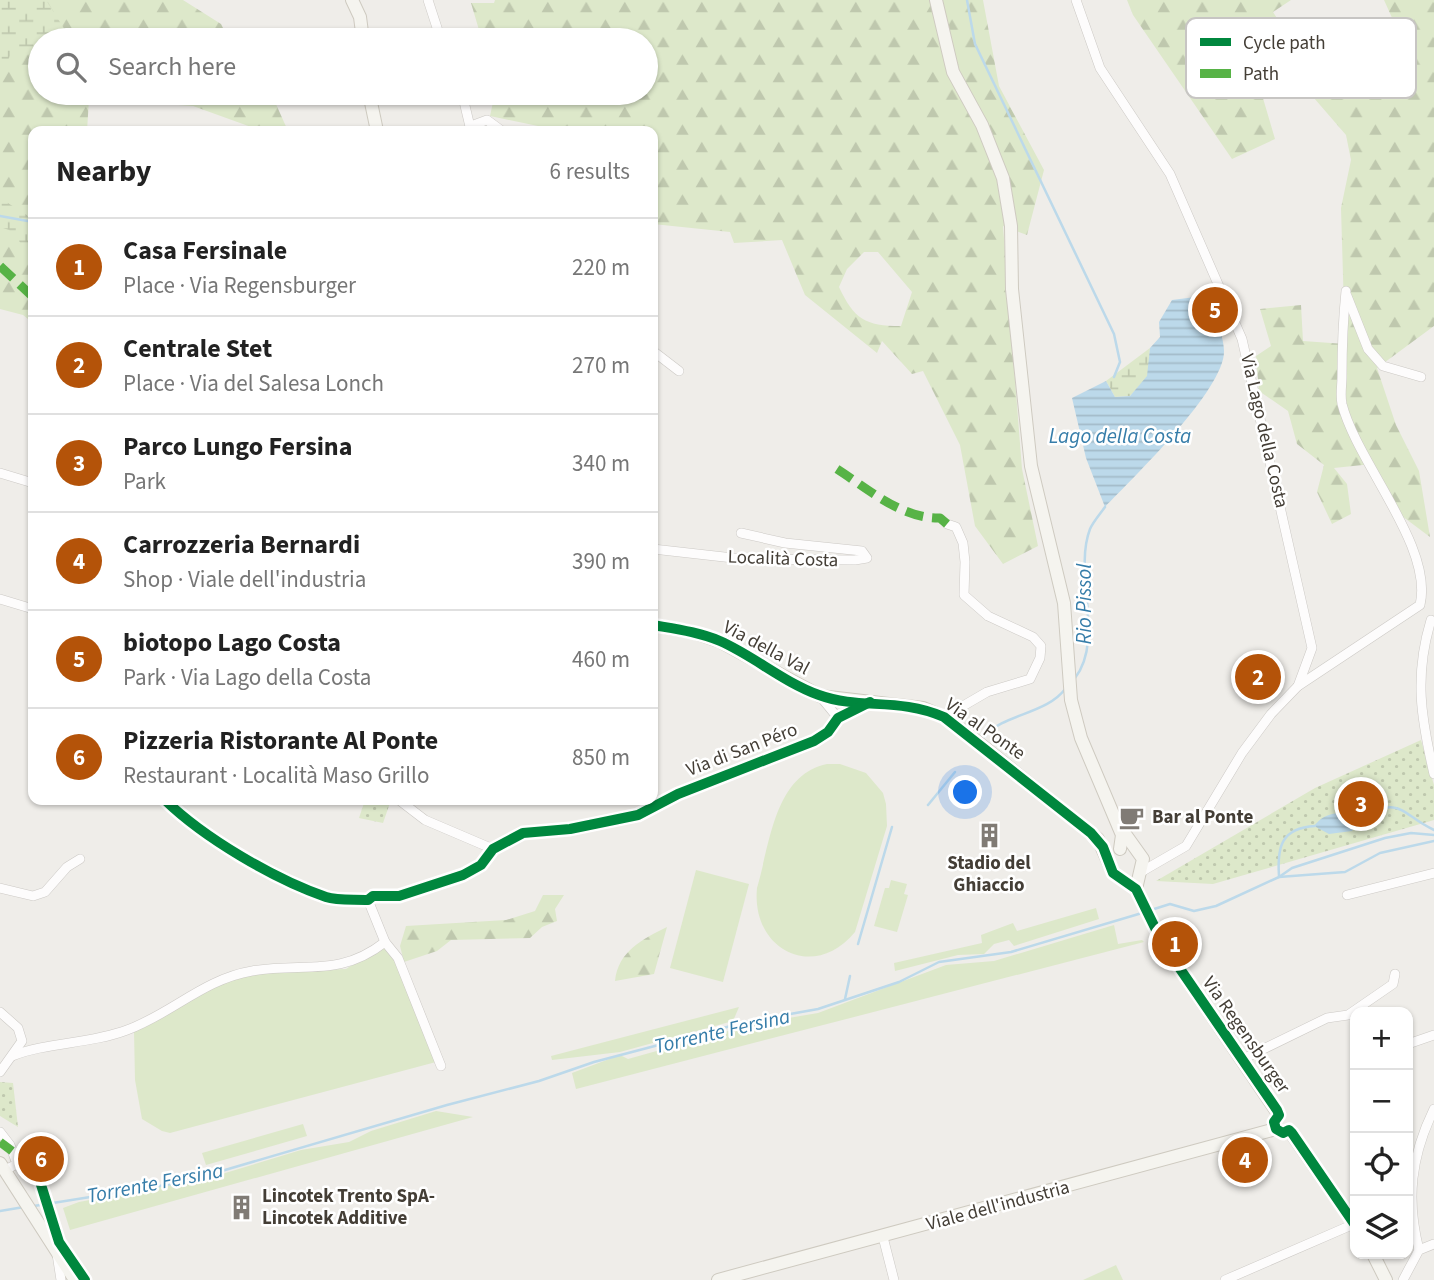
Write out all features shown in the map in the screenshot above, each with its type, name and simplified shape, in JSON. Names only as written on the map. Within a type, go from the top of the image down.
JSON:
[{"type":"main road","points":[[352,0],[360,16],[362,28]]},
{"type":"main road","points":[[936,0],[954,72],[982,124],[1003,178],[1011,226],[1012,289],[1031,466],[1064,603],[1071,701],[1081,738],[1123,840],[1110,865],[1116,877],[1135,880],[1138,853],[1116,821]]},
{"type":"main road","points":[[372,105],[376,126]]},
{"type":"main road","name":"Via della Val","points":[[658,626],[692,632],[721,642],[820,696]]},
{"type":"main road","name":"Via al Ponte","points":[[820,696],[842,701],[923,708],[944,717],[1046,796],[1103,847],[1110,865]]},
{"type":"main road","name":"Via al Ponte","points":[[1103,847],[1138,853]]},
{"type":"main road","name":"Via Regensburger","points":[[1135,880],[1161,939],[1279,1115],[1274,1122],[1283,1130]]},
{"type":"main road","points":[[1283,1130],[1350,1218]]},
{"type":"main road","name":"Viale dell'industria","points":[[718,1280],[1283,1130]]},
{"type":"main road","points":[[5,1170],[75,1280]]},
{"type":"main road","points":[[1376,1259],[1386,1280]]},
{"type":"street","points":[[428,0],[437,28]]},
{"type":"street","name":"Via Lago della Costa","points":[[1076,0],[1100,68],[1170,174],[1242,339],[1312,648],[1298,686]]},
{"type":"street","points":[[465,105],[470,126]]},
{"type":"street","points":[[476,126],[487,120],[495,126]]},
{"type":"street","points":[[1135,880],[1156,862],[1172,857],[1186,846],[1242,753],[1271,714],[1298,686],[1420,605],[1422,596],[1419,555],[1368,466],[1341,402],[1341,341],[1346,291],[1368,349],[1383,366],[1421,377]]},
{"type":"street","points":[[658,355],[680,370]]},
{"type":"street","points":[[0,474],[28,482]]},
{"type":"street","points":[[944,717],[987,691],[1030,679],[1040,658],[1041,646],[1033,637],[988,616],[964,595],[963,543],[956,527],[947,524]]},
{"type":"street","name":"Località Costa","points":[[658,550],[742,559],[855,561],[867,558],[862,551],[785,543],[741,533]]},
{"type":"street","points":[[0,599],[28,608]]},
{"type":"street","points":[[1420,605],[1433,620],[1419,686],[1421,720],[1434,774]]},
{"type":"street","points":[[820,696],[841,717]]},
{"type":"street","points":[[841,717],[842,701]]},
{"type":"street","name":"Via di San Péro","points":[[658,804],[678,794],[814,741],[828,732],[841,717],[870,702]]},
{"type":"street","name":"Via di San Péro","points":[[170,805],[184,818],[264,868],[328,897],[368,900],[373,896],[399,896],[463,876],[481,865],[493,849],[523,834],[570,829],[638,815],[657,805]]},
{"type":"street","points":[[406,805],[425,820],[493,849]]},
{"type":"street","points":[[1138,853],[1156,862]]},
{"type":"street","points":[[0,888],[33,895],[45,892],[67,867],[80,859]]},
{"type":"street","points":[[1347,895],[1434,873]]},
{"type":"street","points":[[368,900],[385,943],[398,958],[440,1066]]},
{"type":"street","points":[[12,1056],[29,1049],[122,1032],[161,1016],[207,984],[251,971],[342,965],[367,957],[385,943]]},
{"type":"street","points":[[1241,1060],[1326,1018],[1349,1015],[1393,984],[1395,974]]},
{"type":"street","points":[[0,1012],[18,1028],[22,1041],[0,1072]]},
{"type":"street","points":[[1413,1042],[1434,1035]]},
{"type":"street","points":[[1403,1280],[1419,1250],[1410,1192],[1420,1142],[1434,1109]]},
{"type":"street","points":[[0,1132],[10,1145],[17,1164],[5,1170]]},
{"type":"street","points":[[1225,1280],[1350,1227]]},
{"type":"street","points":[[883,1237],[894,1280]]},
{"type":"street","points":[[52,1244],[61,1280]]},
{"type":"street","points":[[1419,1250],[1434,1244]]},
{"type":"green space","points":[[0,0],[183,0],[221,24],[223,28],[28,28],[28,105],[89,105],[87,126],[28,126],[28,319],[0,309]]},
{"type":"green space","points":[[0,0],[46,0],[64,28],[28,28],[28,54],[13,49],[0,78]]},
{"type":"green space","points":[[495,0],[983,0],[999,86],[1044,170],[1027,235],[1003,226],[1022,469],[1038,546],[1003,564],[975,526],[960,445],[923,371],[912,374],[882,341],[877,353],[805,295],[782,240],[734,243],[730,232],[658,225],[658,126],[538,126],[490,116],[492,105],[658,105],[658,28],[478,28],[471,3],[494,3]],"holes":[[[864,252],[878,252],[912,292],[901,326],[878,324],[862,318],[850,307],[839,287],[847,269]]]},
{"type":"green space","points":[[1127,0],[1291,0],[1273,12],[1277,18],[1186,18],[1186,92],[1133,15]]},
{"type":"green space","points":[[1384,0],[1434,0],[1434,326],[1377,368],[1396,425],[1419,471],[1430,537],[1398,513],[1372,464],[1334,468],[1347,484],[1351,514],[1332,524],[1317,492],[1324,465],[1297,444],[1288,411],[1259,391],[1256,356],[1271,346],[1260,309],[1301,305],[1303,341],[1345,344],[1341,208],[1351,160],[1346,135],[1314,98],[1416,98],[1416,18],[1392,18]]},
{"type":"green space","points":[[1190,98],[1263,98],[1275,139],[1232,159]]},
{"type":"green space","points":[[178,105],[276,105],[286,126],[248,126],[193,106]]},
{"type":"green space","points":[[0,198],[28,216],[28,251],[9,230],[0,227]]},
{"type":"green space","points":[[1150,348],[1148,376],[1130,396],[1115,397],[1106,381]]},
{"type":"green space","points":[[1421,740],[1434,785],[1434,820],[1213,884],[1156,881],[1315,788]]},
{"type":"green space","points":[[827,764],[840,764],[866,773],[883,793],[887,826],[855,932],[839,947],[822,955],[804,956],[788,952],[775,942],[764,928],[758,910],[757,888],[771,833],[785,797],[809,771]]},
{"type":"green space","points":[[363,805],[389,805],[383,823],[359,818]]},
{"type":"green space","points":[[696,870],[749,884],[723,982],[670,968]]},
{"type":"green space","points":[[891,880],[907,884],[904,894],[908,895],[897,932],[874,926],[885,888],[889,888]]},
{"type":"green space","points":[[543,895],[564,895],[555,909],[557,921],[542,927],[530,938],[451,940],[437,951],[404,962],[400,946],[406,926],[506,920],[535,911]]},
{"type":"green space","points":[[1096,908],[1099,919],[1014,946],[1009,940],[994,944],[984,954],[958,955],[895,971],[894,963],[982,943],[981,935],[1013,923],[1017,931]]},
{"type":"green space","points":[[1114,925],[1118,944],[1142,940],[1144,942],[576,1089],[572,1073],[620,1055],[628,1059],[753,1024],[818,1013],[946,965],[994,961]]},
{"type":"green space","points":[[667,927],[654,974],[615,981],[626,954],[641,941]]},
{"type":"green space","points":[[385,944],[397,958],[436,1062],[170,1133],[142,1119],[135,1080],[134,1031],[208,986],[251,973],[346,969]]},
{"type":"green space","points":[[739,1007],[733,1021],[620,1052],[552,1060],[551,1056]]},
{"type":"green space","points":[[0,1082],[13,1083],[18,1127],[0,1116]]},
{"type":"green space","points":[[436,1111],[473,1117],[70,1230],[63,1208],[79,1202],[212,1177],[301,1150],[349,1142],[371,1131]]},
{"type":"green space","points":[[303,1124],[307,1136],[206,1165],[202,1153]]},
{"type":"green space","points":[[1116,1265],[1123,1280],[1083,1280]]},
{"type":"water","name":"Lago della Costa","points":[[1203,296],[1222,337],[1224,351],[1220,367],[1194,409],[1105,507],[1086,458],[1072,398],[1106,381],[1115,397],[1130,396],[1147,376],[1150,348],[1160,337],[1159,322],[1172,300]]},
{"type":"water","points":[[1355,811],[1364,814],[1352,831],[1329,834],[1314,826],[1327,815]]},
{"type":"waterway","points":[[967,0],[975,44],[1114,334],[1120,362],[1114,377]]},
{"type":"waterway","points":[[0,216],[28,221]]},
{"type":"waterway","name":"Rio Pissol","points":[[1075,678],[1084,662],[1088,644],[1086,546],[1091,526],[1105,507]]},
{"type":"waterway","name":"Rio Pissol","points":[[984,737],[1002,723],[1048,704],[1066,688]]},
{"type":"waterway","name":"Rio Pissol","points":[[928,805],[955,772]]},
{"type":"waterway","points":[[1362,815],[1394,808],[1434,830]]},
{"type":"waterway","points":[[1279,876],[1279,856],[1288,835],[1315,826]]},
{"type":"waterway","name":"Rio Pissol","points":[[858,944],[892,827]]},
{"type":"waterway","points":[[1279,877],[1292,868],[1385,838],[1411,833],[1434,835]]},
{"type":"waterway","name":"Torrente Fersina","points":[[1151,910],[1170,904],[1194,911],[1216,906],[1279,877],[1345,872],[1380,853],[1434,841]]},
{"type":"waterway","name":"Torrente Fersina","points":[[34,1206],[184,1182],[539,1081],[594,1062],[746,1022],[818,1009],[899,982],[939,962],[1011,952],[1142,913]]},
{"type":"waterway","name":"Rio Pissol","points":[[845,999],[850,976]]},
{"type":"waterway","name":"Torrente Fersina","points":[[0,1211],[24,1207]]},
{"type":"marked path","points":[[0,266],[28,292]]},
{"type":"marked path","points":[[837,469],[899,508],[912,514],[940,518],[947,524]]},
{"type":"marked path","points":[[0,1142],[12,1151]]},
{"type":"cycle path","points":[[658,626],[696,633],[720,641],[819,695],[849,702],[911,707],[944,717],[1091,833],[1103,847],[1113,873],[1136,889],[1163,944],[1277,1110],[1279,1115],[1274,1122],[1276,1129],[1283,1133],[1289,1130],[1292,1133],[1350,1218]]},
{"type":"cycle path","points":[[658,804],[678,794],[814,741],[828,732],[838,718],[870,702]]},
{"type":"cycle path","points":[[171,805],[219,843],[284,880],[326,897],[368,900],[373,896],[399,896],[463,875],[481,865],[493,849],[523,833],[570,829],[638,815],[657,805]]},
{"type":"cycle path","points":[[37,1172],[59,1242],[85,1280]]},
{"type":"place","name":"biotopo Lago Costa","points":[[1215,310]]},
{"type":"place","name":"Centrale Stet","points":[[1258,677]]},
{"type":"place","name":"Parco Lungo Fersina","points":[[1361,804]]},
{"type":"place","name":"Bar al Ponte","points":[[1132,817]]},
{"type":"place","name":"Stadio del Ghiaccio","points":[[989,835]]},
{"type":"place","name":"Casa Fersinale","points":[[1175,944]]},
{"type":"place","name":"Pizzeria Ristorante Al Ponte","points":[[41,1159]]},
{"type":"place","name":"Carrozzeria Bernardi","points":[[1245,1160]]},
{"type":"place","name":"Lincotek Trento SpA- Lincotek Additive","points":[[242,1207]]}]
